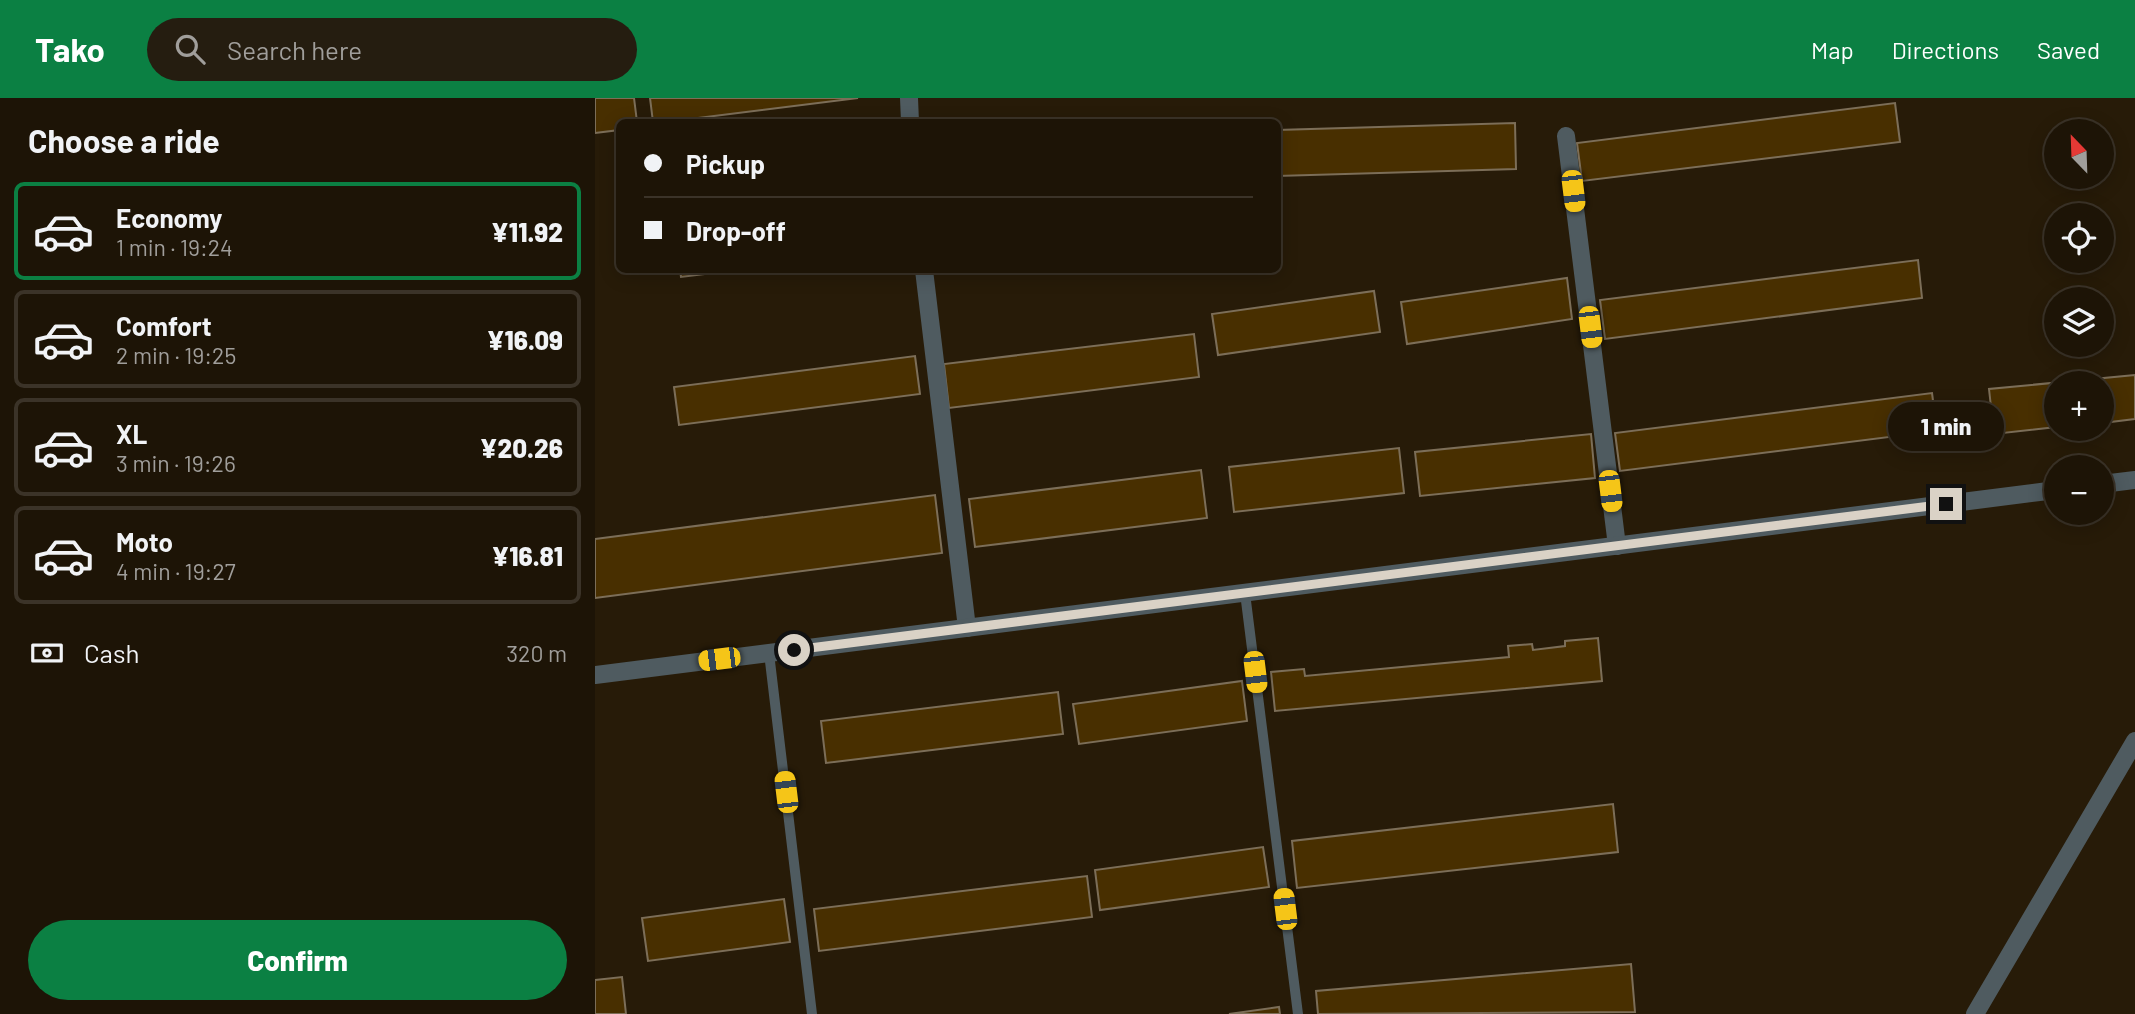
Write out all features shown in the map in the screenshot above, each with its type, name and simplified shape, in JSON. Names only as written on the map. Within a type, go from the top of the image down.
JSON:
[{"type":"street","points":[[909,98],[910,119]]},
{"type":"street","points":[[1566,136],[1616,545]]},
{"type":"street","points":[[924,273],[967,628]]},
{"type":"street","points":[[2114,483],[2135,480]]},
{"type":"street","points":[[595,675],[2044,492]]},
{"type":"street","points":[[1975,1014],[2135,741]]},
{"type":"lane","points":[[1244,593],[1298,1014]]},
{"type":"lane","points":[[769,653],[812,1014]]},
{"type":"building","points":[[595,98],[634,98],[637,119],[616,119],[616,130],[595,133]]},
{"type":"building","points":[[650,98],[858,98],[690,119],[653,119]]},
{"type":"building","points":[[1895,103],[1900,142],[1582,181],[1577,143]]},
{"type":"building","points":[[1515,123],[1516,169],[1281,176],[1281,130]]},
{"type":"building","points":[[1918,260],[1922,298],[1605,339],[1600,300]]},
{"type":"building","points":[[680,273],[714,273],[681,277]]},
{"type":"building","points":[[1567,278],[1572,319],[1407,344],[1401,302]]},
{"type":"building","points":[[1374,291],[1380,332],[1218,355],[1212,314]]},
{"type":"building","points":[[1194,334],[1199,377],[949,408],[944,364]]},
{"type":"building","points":[[915,356],[920,394],[679,425],[674,387]]},
{"type":"building","points":[[2135,375],[2135,419],[2114,422],[2114,377]]},
{"type":"building","points":[[2044,384],[2044,428],[1994,434],[1989,389]]},
{"type":"building","points":[[1932,393],[1937,431],[1620,471],[1615,433]]},
{"type":"building","points":[[1591,434],[1595,478],[1420,496],[1415,452]]},
{"type":"building","points":[[1399,448],[1404,493],[1234,512],[1229,467]]},
{"type":"building","points":[[1201,470],[1207,518],[975,547],[969,499]]},
{"type":"building","points":[[935,495],[942,553],[595,598],[595,539]]},
{"type":"building","points":[[1598,638],[1602,681],[1275,711],[1271,672],[1304,669],[1305,676],[1509,657],[1508,646],[1532,644],[1533,650],[1565,646],[1565,641]]},
{"type":"building","points":[[1242,681],[1247,721],[1079,744],[1073,704]]},
{"type":"building","points":[[1058,692],[1063,734],[826,763],[821,721]]},
{"type":"building","points":[[1613,804],[1618,852],[1297,888],[1292,841]]},
{"type":"building","points":[[1263,847],[1269,887],[1100,910],[1095,870]]},
{"type":"building","points":[[1087,876],[1092,917],[819,951],[814,909]]},
{"type":"building","points":[[784,899],[790,942],[648,961],[642,918]]},
{"type":"building","points":[[1631,964],[1635,1012],[1318,1014],[1316,991]]},
{"type":"building","points":[[622,977],[626,1014],[595,1014],[595,980]]},
{"type":"building","points":[[1279,1007],[1280,1014],[1229,1014]]},
{"type":"route","points":[[794,650],[1946,504]]}]
